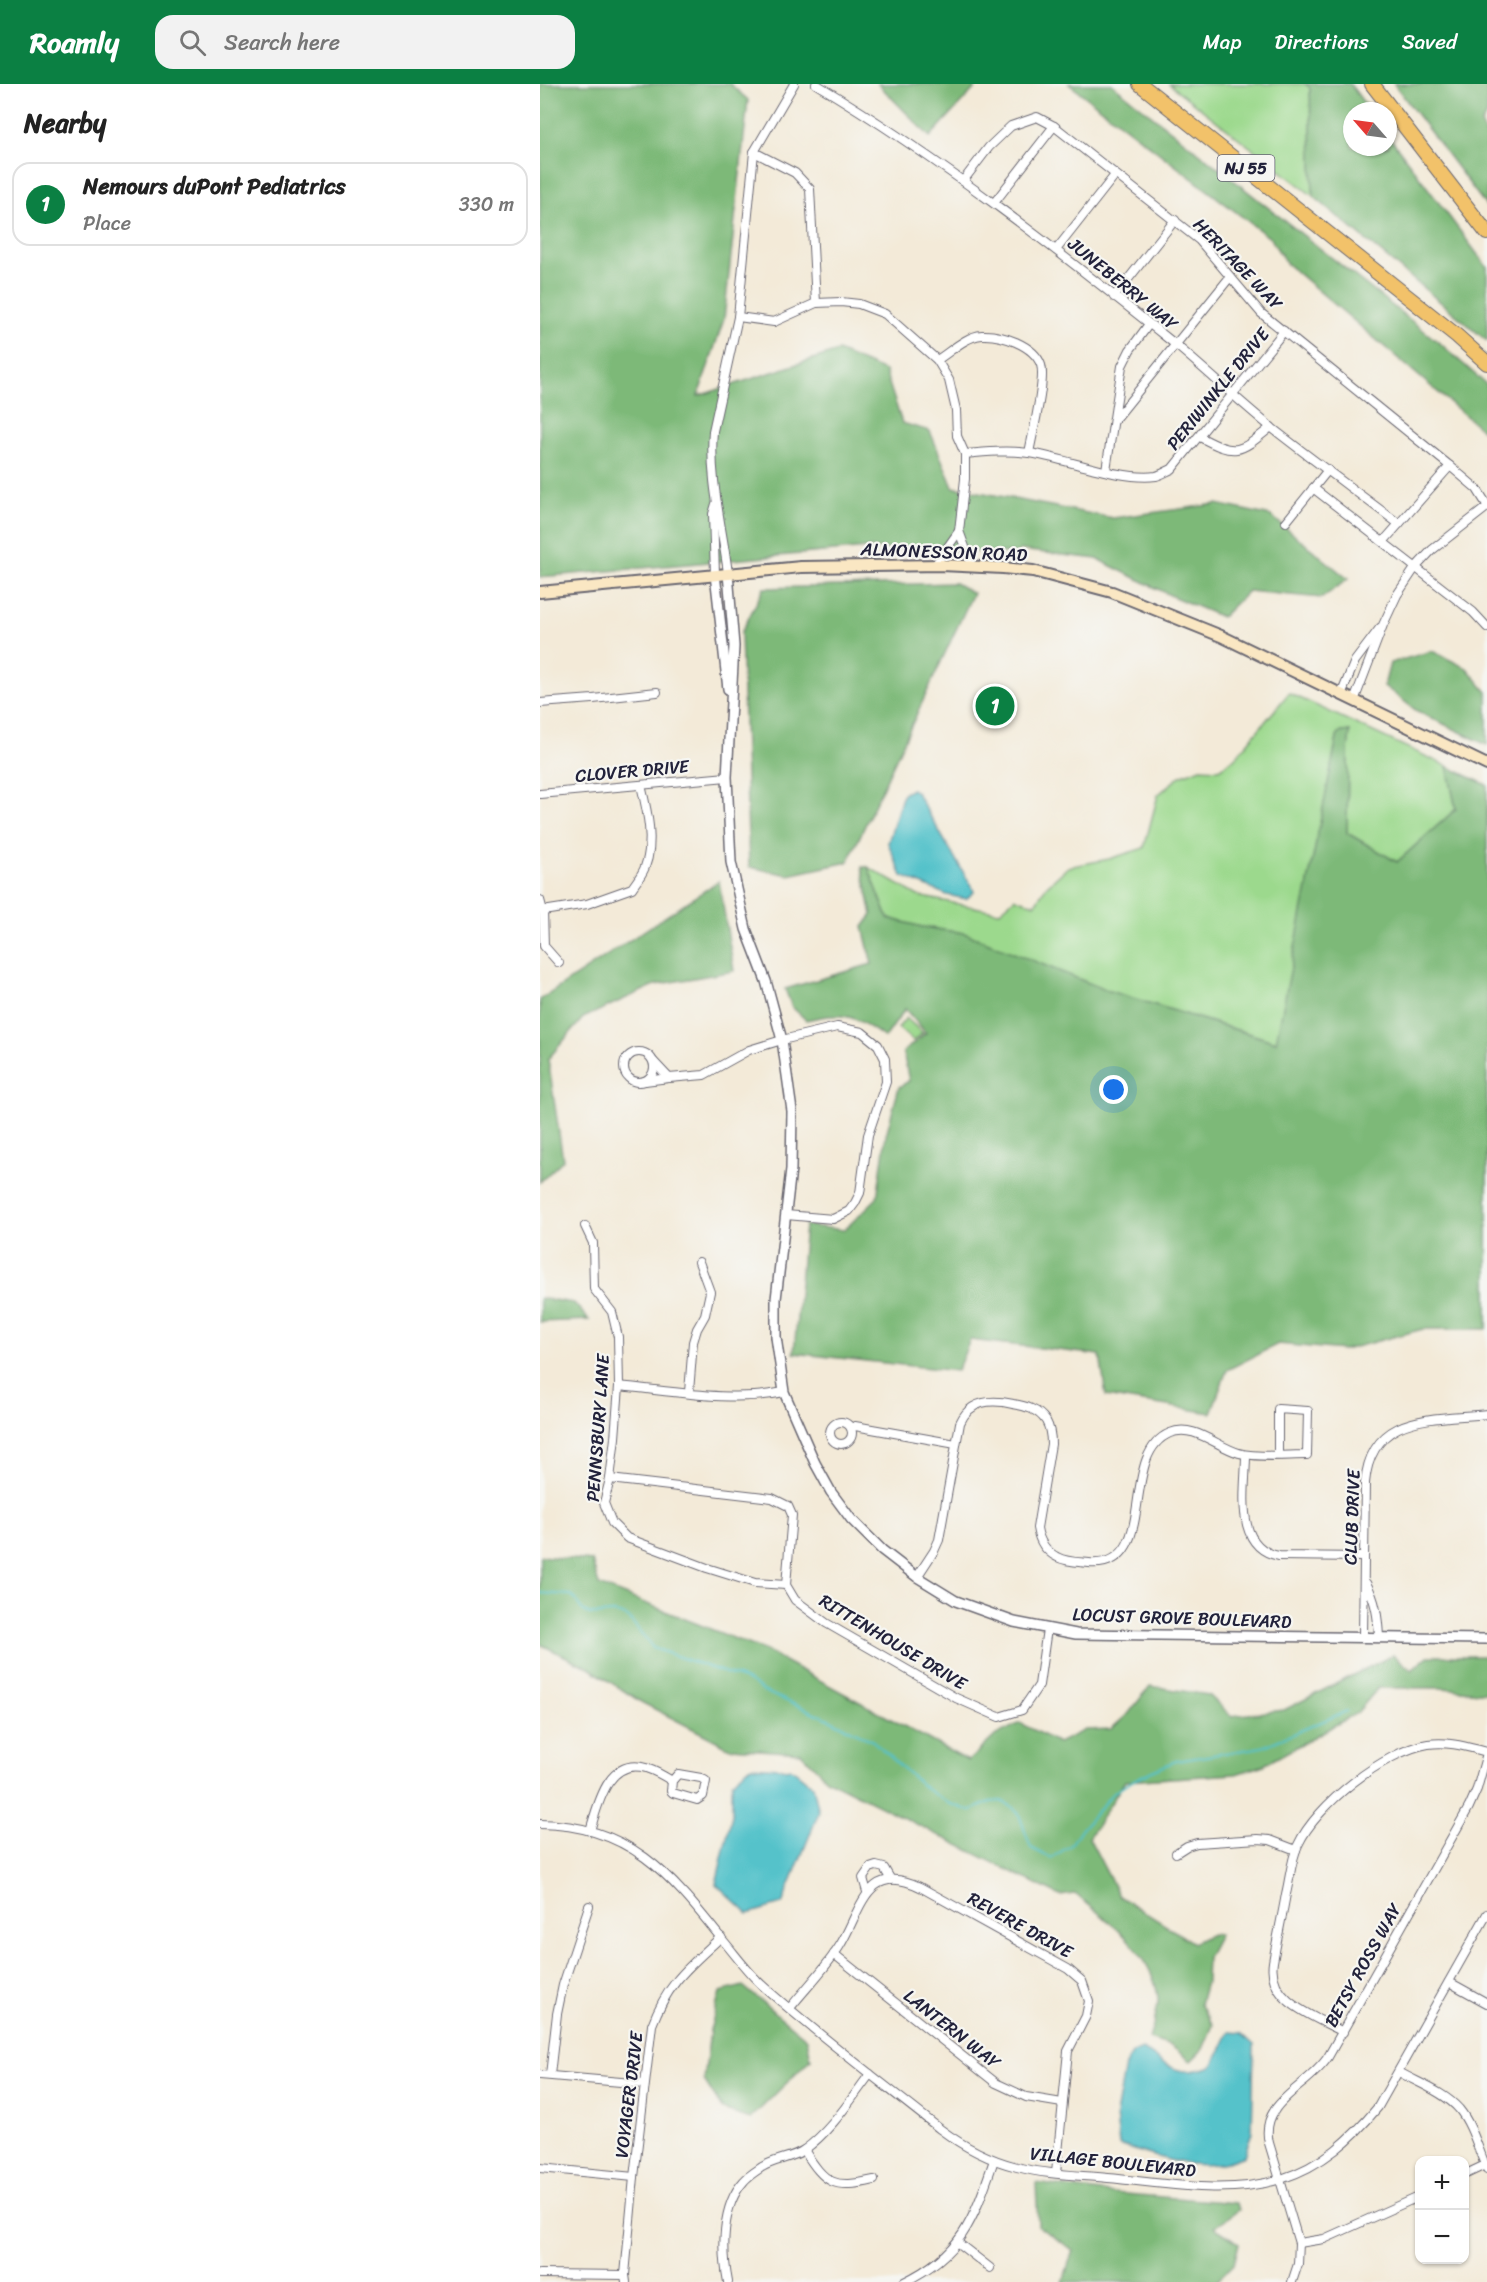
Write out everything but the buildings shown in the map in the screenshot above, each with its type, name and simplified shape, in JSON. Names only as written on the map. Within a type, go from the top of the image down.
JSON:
[{"type":"highway","name":"NJ 55","points":[[1140,84],[1448,329],[1487,363]]},
{"type":"highway","points":[[1372,84],[1487,233]]},
{"type":"main road","name":"ALMONESSON ROAD","points":[[540,592],[801,567],[935,565],[1033,571],[1112,592],[1221,636],[1487,765]]},
{"type":"street","points":[[730,697],[734,646],[728,573],[717,503],[712,446],[713,431],[738,317],[754,152],[794,84]]},
{"type":"street","name":"JUNEBERRY WAY","points":[[816,84],[861,111],[994,203],[1149,324],[1271,427],[1399,524]]},
{"type":"street","name":"HERITAGE WAY","points":[[963,181],[989,147],[1011,126],[1038,117],[1054,126],[1199,240],[1261,313],[1450,465],[1477,489],[1487,506]]},
{"type":"street","points":[[994,203],[1054,126]]},
{"type":"street","points":[[754,152],[795,173],[810,189],[816,303]]},
{"type":"street","points":[[1056,250],[1115,175]]},
{"type":"street","points":[[1114,297],[1174,220]]},
{"type":"street","points":[[1114,421],[1230,277]]},
{"type":"street","points":[[738,317],[774,322],[816,303],[859,304],[885,314],[937,360],[949,380],[956,410],[957,436],[965,454],[965,479],[959,531],[972,566]]},
{"type":"street","points":[[1106,470],[1122,366],[1130,350],[1149,324]]},
{"type":"street","name":"PERIWINKLE DRIVE","points":[[965,454],[1029,453],[1143,477],[1158,476],[1172,469],[1200,437],[1284,331]]},
{"type":"street","points":[[937,360],[966,340],[981,335],[1010,340],[1030,349],[1041,366],[1039,401],[1029,453]]},
{"type":"street","points":[[1200,437],[1223,450],[1242,449],[1271,427]]},
{"type":"street","points":[[1383,542],[1450,465]]},
{"type":"street","points":[[1286,522],[1328,470]]},
{"type":"street","points":[[1313,488],[1473,612],[1487,627]]},
{"type":"street","points":[[717,503],[713,514],[715,574],[724,666],[730,697]]},
{"type":"street","points":[[1354,701],[1383,625],[1415,568],[1432,550],[1487,506]]},
{"type":"street","points":[[935,565],[959,531]]},
{"type":"street","points":[[1341,694],[1355,662],[1383,625]]},
{"type":"street","points":[[540,703],[657,692]]},
{"type":"street","name":"LOCUST GROVE BOULEVARD","points":[[730,697],[729,832],[734,879],[746,929],[766,981],[782,1040],[790,1083],[793,1129],[776,1313],[777,1348],[784,1392],[810,1454],[831,1492],[851,1519],[882,1550],[917,1577],[956,1601],[1014,1622],[1047,1629],[1076,1634],[1487,1639]]},
{"type":"street","name":"CLOVER DRIVE","points":[[540,794],[728,777]]},
{"type":"street","points":[[543,911],[587,904],[632,888],[645,867],[649,850],[649,817],[642,785]]},
{"type":"street","points":[[540,900],[543,911],[544,946],[559,963]]},
{"type":"street","points":[[669,1078],[645,1053],[631,1054],[625,1061],[627,1076],[635,1081],[644,1081],[704,1075],[749,1050],[837,1027],[858,1030],[878,1045],[885,1059],[887,1074],[885,1089],[868,1135],[860,1193],[855,1203],[849,1211],[832,1219],[786,1215]]},
{"type":"street","points":[[644,1081],[654,1070],[652,1060]]},
{"type":"street","name":"PENNSBURY LANE","points":[[585,1226],[593,1243],[594,1289],[612,1312],[618,1337],[619,1386],[610,1479],[604,1503],[612,1524],[627,1538],[707,1568],[755,1583],[786,1585]]},
{"type":"street","points":[[689,1392],[693,1342],[697,1329],[705,1316],[710,1292],[699,1262]]},
{"type":"street","points":[[619,1386],[760,1398],[784,1392]]},
{"type":"street","points":[[917,1577],[939,1540],[958,1429],[964,1415],[980,1403],[993,1401],[1025,1406],[1040,1415],[1049,1427],[1051,1444],[1038,1518],[1038,1534],[1047,1550],[1067,1560],[1091,1563],[1109,1560],[1127,1545],[1132,1534],[1145,1460],[1160,1438],[1174,1431],[1186,1431],[1246,1455],[1307,1455],[1308,1411],[1278,1409],[1278,1454]]},
{"type":"street","name":"CLUB DRIVE","points":[[1363,1637],[1366,1471],[1376,1447],[1395,1430],[1414,1422],[1487,1414]]},
{"type":"street","points":[[850,1428],[855,1425],[956,1444]]},
{"type":"street","points":[[1246,1455],[1246,1521],[1248,1532],[1255,1544],[1268,1553],[1279,1556],[1364,1557]]},
{"type":"street","points":[[610,1479],[772,1498],[788,1506],[792,1515],[786,1585]]},
{"type":"street","points":[[1365,1581],[1378,1611],[1379,1637]]},
{"type":"street","name":"RITTENHOUSE DRIVE","points":[[786,1585],[795,1600],[826,1623],[956,1698],[999,1717],[1022,1710],[1039,1685],[1047,1629]]},
{"type":"street","points":[[1343,2032],[1286,2000],[1278,1991],[1273,1978],[1274,1956],[1296,1850],[1310,1824],[1329,1803],[1395,1754],[1413,1747],[1440,1743],[1487,1752]]},
{"type":"street","name":"BETSY ROSS WAY","points":[[1299,2243],[1267,2134],[1271,2115],[1281,2101],[1308,2081],[1321,2067],[1343,2032],[1469,1807],[1487,1752]]},
{"type":"street","points":[[590,1831],[601,1795],[609,1780],[619,1771],[633,1766],[648,1768],[672,1781]]},
{"type":"street","points":[[678,1774],[701,1778],[706,1781],[703,1796],[697,1800],[673,1793],[671,1791],[672,1781],[678,1774]]},
{"type":"street","name":"VILLAGE BOULEVARD","points":[[540,1824],[570,1826],[590,1831],[628,1847],[657,1866],[678,1885],[754,1978],[870,2074],[960,2143],[994,2160],[1025,2169],[1056,2173],[1221,2188],[1245,2187],[1280,2180],[1318,2163],[1358,2133],[1378,2107],[1487,1914]]},
{"type":"street","points":[[1176,1853],[1192,1844],[1258,1839],[1270,1840],[1296,1850]]},
{"type":"street","name":"REVERE DRIVE","points":[[790,2008],[834,1954],[867,1892],[863,1878],[870,1868],[876,1866],[884,1868],[891,1880],[906,1881],[920,1887],[1064,1966],[1080,1979],[1087,1994],[1088,2006],[1086,2016],[1069,2046],[1056,2173]]},
{"type":"street","points":[[867,1892],[878,1883],[891,1880]]},
{"type":"street","points":[[550,2075],[563,1985],[589,1906]]},
{"type":"street","name":"VOYAGER DRIVE","points":[[626,2278],[634,2177],[652,2025],[660,2002],[672,1984],[721,1937]]},
{"type":"street","name":"LANTERN WAY","points":[[834,1954],[996,2083],[1026,2097],[1062,2103]]},
{"type":"street","points":[[1449,1982],[1487,2003]]},
{"type":"street","points":[[1399,2072],[1443,2096],[1458,2108],[1486,2167],[1469,2173]]},
{"type":"street","points":[[728,2282],[724,2265],[726,2226],[731,2203],[743,2181],[764,2166],[804,2150],[827,2130],[870,2074]]},
{"type":"street","points":[[540,2075],[644,2084]]},
{"type":"street","points":[[804,2150],[821,2176],[832,2182],[851,2185],[874,2180]]},
{"type":"street","points":[[904,2282],[925,2272],[942,2259],[958,2242],[980,2201],[994,2160]]},
{"type":"street","points":[[540,2168],[634,2177]]},
{"type":"street","points":[[1292,2282],[1298,2264],[1299,2243],[1321,2241],[1415,2198]]},
{"type":"street","points":[[958,2242],[990,2268]]},
{"type":"street","points":[[540,2274],[626,2278]]},
{"type":"green space","points":[[540,84],[730,84],[748,100],[724,319],[698,396],[838,351],[885,371],[902,423],[930,431],[953,487],[1113,518],[1217,504],[1271,516],[1348,579],[1322,598],[1248,591],[1222,617],[1174,597],[1097,559],[1020,550],[1016,553],[868,548],[540,577]]},
{"type":"green space","points":[[878,84],[972,84],[975,88],[930,137]]},
{"type":"green space","points":[[1069,84],[1112,84],[1442,345],[1487,385],[1487,434],[1286,263],[1271,239]]},
{"type":"green space","points":[[1169,84],[1305,84],[1310,87],[1313,196]]},
{"type":"green space","points":[[1305,84],[1350,84],[1363,102],[1343,102],[1343,156],[1397,156],[1397,147],[1487,267],[1487,341],[1313,196],[1310,88]]},
{"type":"green space","points":[[1394,84],[1487,84],[1487,114],[1481,124],[1487,136],[1487,207]]},
{"type":"green space","points":[[955,583],[973,593],[848,862],[789,875],[749,867],[741,633],[764,588]]},
{"type":"green space","points":[[1432,651],[1467,668],[1487,692],[1487,745],[1417,711],[1384,686],[1390,663]]},
{"type":"green space","points":[[1289,693],[1447,766],[1456,809],[1397,862],[1347,833],[1350,731],[1338,733],[1277,1042],[1106,990],[964,933],[922,927],[888,918],[868,867],[918,896],[999,912],[1015,898],[1035,904],[1046,887],[1068,867],[1109,859],[1144,848],[1158,795],[1180,776],[1200,768],[1219,769],[1235,758]]},
{"type":"green space","points":[[1350,731],[1347,833],[1397,862],[1456,809],[1447,766],[1487,785],[1487,1329],[1423,1329],[1344,1350],[1278,1344],[1227,1370],[1211,1413],[1106,1396],[1100,1355],[970,1340],[957,1371],[794,1353],[805,1225],[844,1230],[877,1198],[886,1135],[899,1087],[909,1081],[903,1052],[926,1033],[905,1009],[885,1038],[865,1024],[848,1017],[830,1016],[806,1020],[792,1007],[785,989],[872,964],[863,927],[872,915],[862,867],[868,867],[888,918],[922,927],[964,933],[1106,990],[1276,1042],[1338,733]]},
{"type":"green space","points":[[719,881],[734,971],[655,985],[583,1018],[548,1059],[563,1160],[540,1182],[540,1000]]},
{"type":"green space","points":[[906,1018],[923,1033],[913,1041],[898,1028]]},
{"type":"green space","points":[[540,1298],[574,1303],[589,1320],[540,1322]]},
{"type":"green space","points":[[540,1556],[592,1561],[599,1585],[766,1651],[968,1761],[996,1735],[1020,1723],[1058,1743],[1085,1730],[1111,1729],[1129,1713],[1150,1686],[1209,1695],[1231,1716],[1284,1710],[1393,1655],[1412,1670],[1428,1656],[1487,1656],[1487,1693],[1443,1688],[1378,1688],[1357,1713],[1264,1765],[1236,1774],[1125,1781],[1089,1838],[1119,1896],[1193,1943],[1212,1934],[1219,1935],[1207,1958],[1206,1982],[1200,2004],[1213,2025],[1203,2049],[1191,2061],[1171,2046],[1149,2039],[1158,1998],[1147,1966],[1127,1938],[1115,1926],[1075,1894],[1060,1896],[826,1779],[801,1753],[730,1748],[641,1702],[589,1668],[540,1644]]},
{"type":"green space","points":[[743,1986],[807,2039],[811,2059],[750,2119],[723,2110],[704,2080],[710,2031],[720,1992]]},
{"type":"green space","points":[[1036,2183],[1101,2192],[1237,2203],[1239,2210],[1214,2227],[1239,2243],[1234,2264],[1216,2282],[1063,2282],[1073,2250],[1038,2226]]},
{"type":"water","points":[[912,789],[916,792],[972,887],[974,892],[966,899],[947,895],[902,876],[888,843],[903,794]]},
{"type":"water","points":[[751,1766],[792,1769],[813,1786],[819,1812],[782,1904],[748,1914],[716,1884],[732,1815],[732,1782]]},
{"type":"water","points":[[1229,2032],[1241,2033],[1254,2045],[1252,2132],[1244,2156],[1209,2165],[1183,2163],[1119,2145],[1116,2115],[1125,2065],[1133,2053],[1142,2049],[1175,2069],[1191,2071],[1212,2066]]},
{"type":"waterway","points":[[540,1593],[571,1595],[587,1613],[623,1615],[629,1618],[653,1648],[749,1681],[763,1691],[873,1741],[925,1788],[948,1803],[970,1811],[990,1802],[1001,1801],[1011,1806],[1018,1812],[1031,1848],[1051,1858],[1070,1846],[1111,1795],[1152,1771],[1176,1761],[1262,1747],[1347,1711]]},
{"type":"place","name":"Nemours duPont Pediatrics","points":[[995,706]]}]
